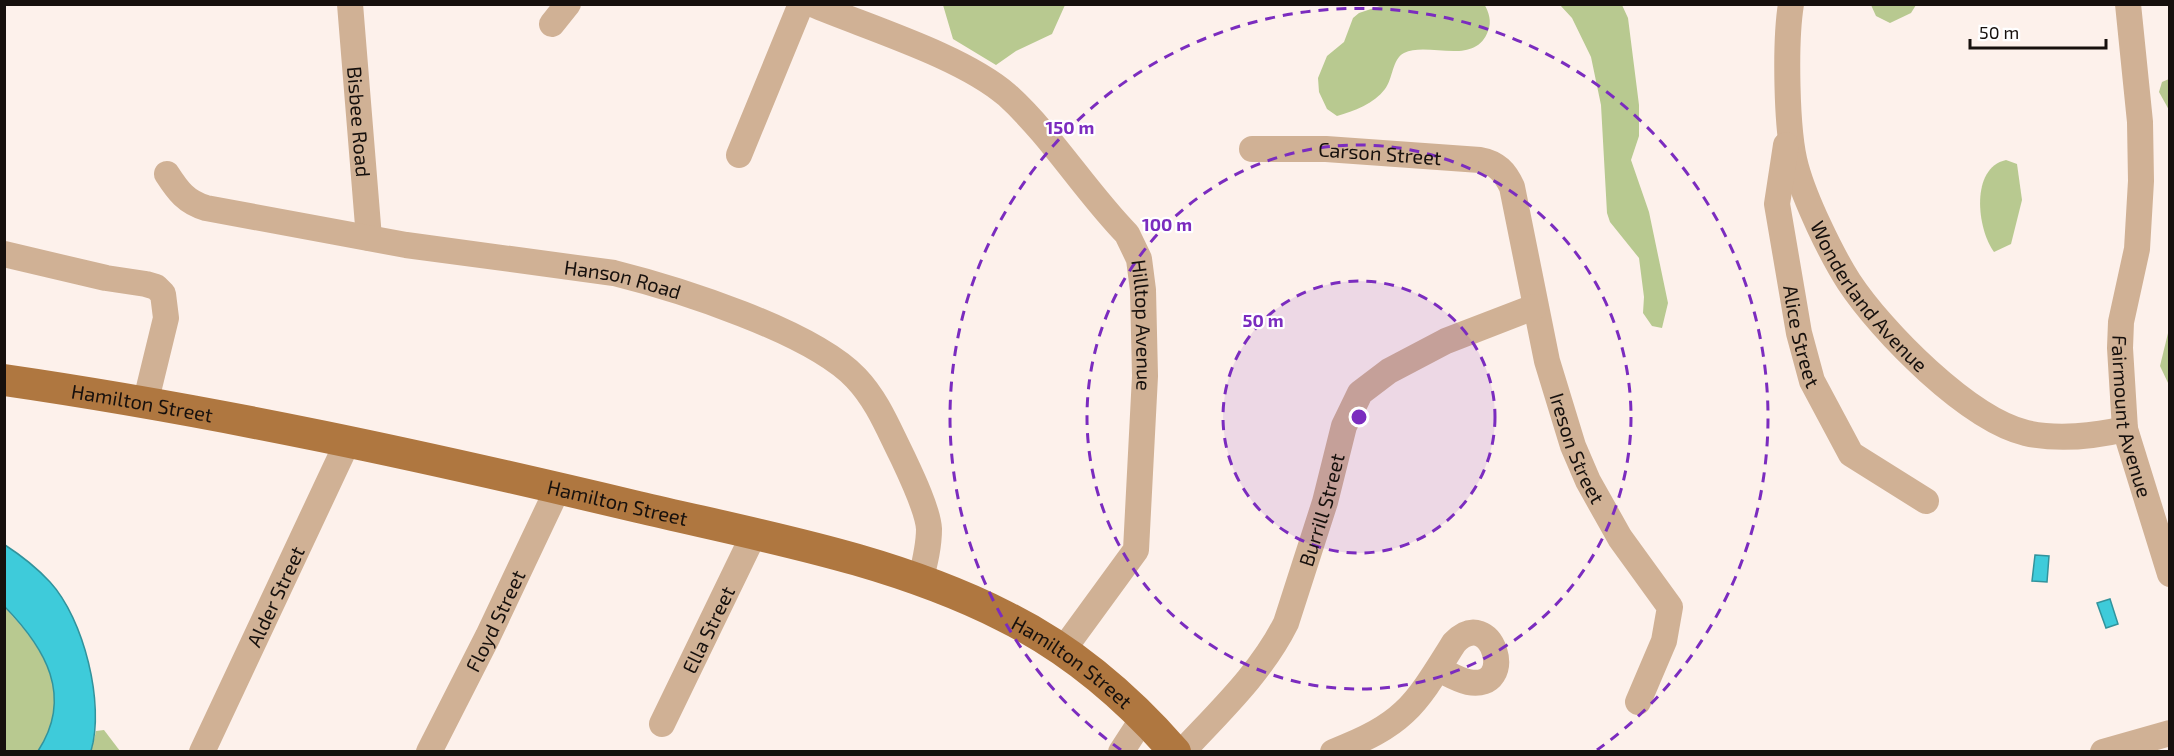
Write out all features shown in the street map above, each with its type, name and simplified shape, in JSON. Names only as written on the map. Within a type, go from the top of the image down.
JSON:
[{"type":"main road","name":"Hamilton Street","points":[[4,380],[146,400],[348,441],[754,534],[921,578],[1003,615],[1063,650],[1086,666],[1143,717],[1175,752]]},
{"type":"street","name":"Bisbee Road","points":[[350,4],[369,238]]},
{"type":"street","points":[[552,24],[568,4]]},
{"type":"street","points":[[739,155],[801,4]]},
{"type":"street","name":"Hilltop Avenue","points":[[812,4],[946,59],[969,70],[1005,94],[1128,234],[1135,247],[1143,290],[1145,376],[1136,550],[1063,650]]},
{"type":"street","name":"Wonderland Avenue","points":[[1791,4],[1790,121],[1796,167],[1848,281],[1926,370],[1985,414],[2026,432],[2084,435],[2126,429]]},
{"type":"street","name":"Fairmount Avenue","points":[[2128,4],[2141,149],[2137,249],[2120,332],[2126,429],[2169,574]]},
{"type":"street","name":"Alice Street","points":[[1790,121],[1777,204],[1799,333],[1812,381],[1851,454],[1926,501]]},
{"type":"street","name":"Carson Street","points":[[1252,149],[1326,149],[1480,160],[1497,165],[1504,172]]},
{"type":"street","name":"Ireson Street","points":[[1504,172],[1513,193],[1534,307],[1563,415],[1588,481],[1620,538],[1670,607],[1664,641],[1638,702]]},
{"type":"street","name":"Hanson Road","points":[[166,174],[179,193],[192,203],[369,238],[614,273],[647,281],[765,324],[796,338],[839,363],[874,400],[908,469],[929,526],[927,554],[921,578]]},
{"type":"street","points":[[4,254],[106,278],[146,284],[156,287],[163,294],[166,318],[146,400]]},
{"type":"street","name":"Burrill Street","points":[[1182,752],[1251,677],[1277,642],[1286,623],[1325,502],[1344,426],[1360,393],[1372,382],[1446,340],[1534,307]]},
{"type":"street","name":"Alder Street","points":[[202,752],[348,441]]},
{"type":"street","name":"Floyd Street","points":[[429,752],[488,636],[558,488]]},
{"type":"street","name":"Ella Street","points":[[662,724],[754,534]]},
{"type":"street","points":[[1333,752],[1391,725],[1418,699],[1438,669]]},
{"type":"street","points":[[1121,752],[1143,717]]},
{"type":"street","points":[[2103,752],[2169,733]]},
{"type":"green space","points":[[943,4],[1065,5],[1052,34],[1016,51],[996,65],[953,39]]},
{"type":"green space","points":[[1484,4],[1490,24],[1482,42],[1462,51],[1414,50],[1404,53],[1395,64],[1388,85],[1375,99],[1337,116],[1327,109],[1319,92],[1318,78],[1327,56],[1344,42],[1353,18],[1359,13],[1383,5]]},
{"type":"green space","points":[[1560,5],[1622,5],[1628,18],[1639,105],[1639,136],[1631,160],[1649,212],[1668,303],[1662,328],[1652,326],[1643,313],[1644,297],[1639,258],[1610,222],[1607,213],[1601,105],[1591,57],[1572,18]]},
{"type":"green space","points":[[1871,5],[1916,5],[1911,13],[1890,23],[1876,16]]},
{"type":"green space","points":[[2170,79],[2169,110],[2159,92],[2162,82]]},
{"type":"green space","points":[[2006,160],[2017,164],[2022,200],[2011,244],[1994,252],[1984,229],[1980,200],[1987,175],[1994,165]]},
{"type":"green space","points":[[2169,329],[2169,385],[2160,366]]},
{"type":"green space","points":[[4,607],[32,639],[50,674],[54,692],[54,711],[49,730],[38,751],[5,751]]},
{"type":"green space","points":[[104,730],[120,751],[91,752],[96,731]]},
{"type":"water","points":[[5,545],[29,562],[50,582],[73,617],[89,663],[93,687],[95,732],[91,751],[38,751],[49,731],[54,711],[54,692],[43,656],[5,607]]},
{"type":"water","points":[[2035,555],[2049,556],[2047,582],[2032,581]]},
{"type":"water","points":[[2110,599],[2118,624],[2106,628],[2097,603]]}]
